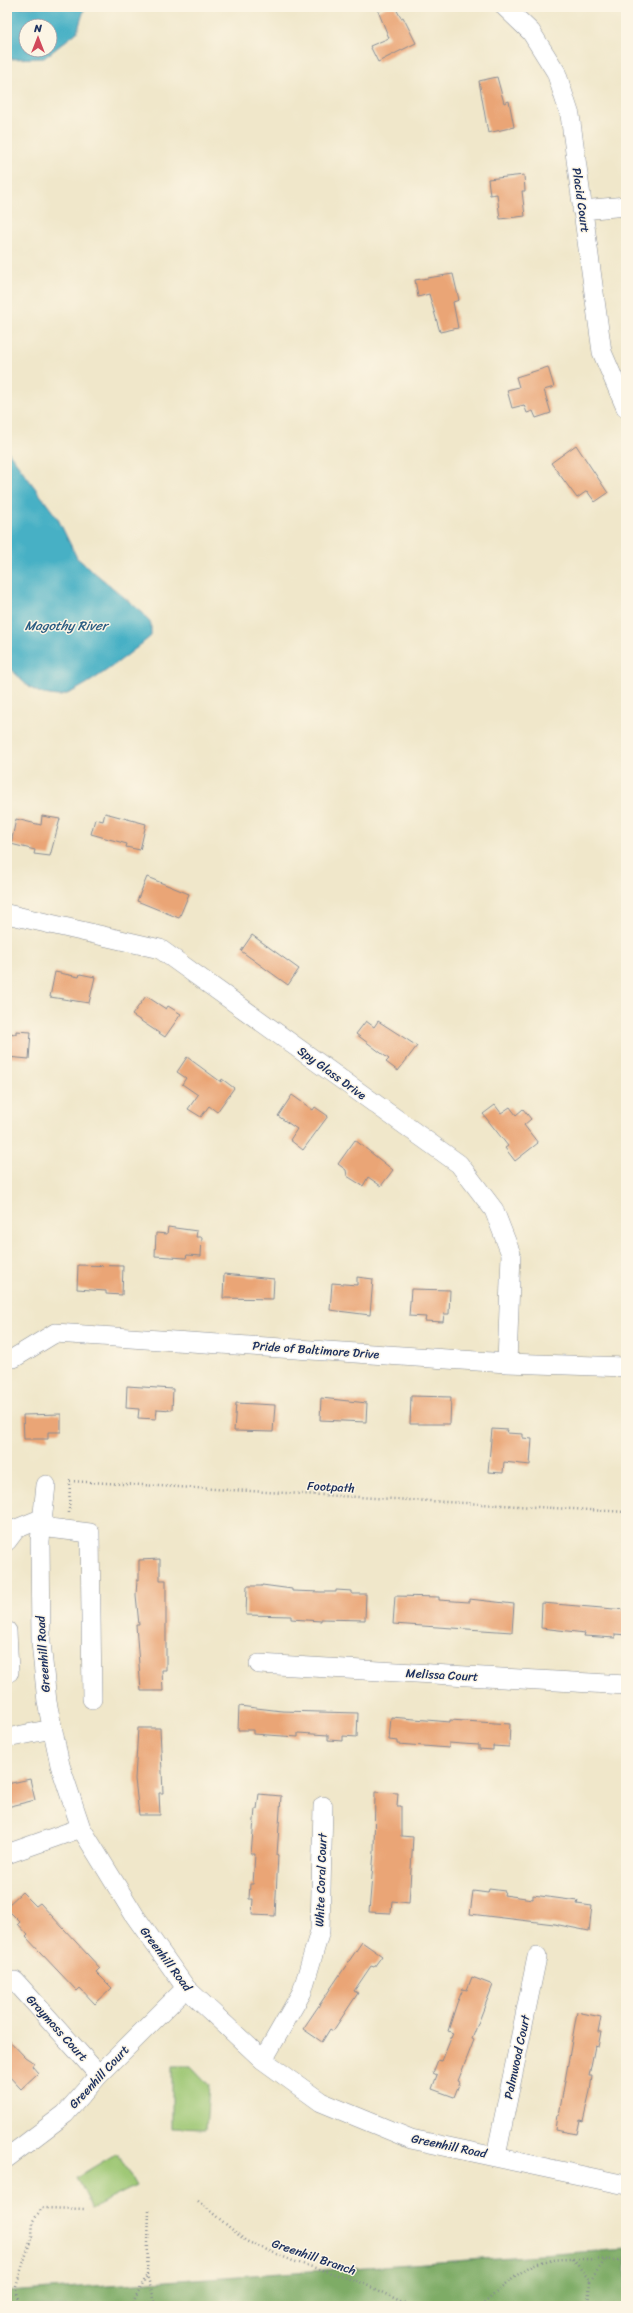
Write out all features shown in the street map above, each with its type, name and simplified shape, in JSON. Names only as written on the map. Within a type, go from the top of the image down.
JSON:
[{"type":"street","name":"Placid Court","points":[[505,7],[531,32],[556,72],[570,115],[602,352],[626,408]]},
{"type":"street","points":[[582,210],[626,206]]},
{"type":"street","name":"Spy Glass Drive","points":[[7,914],[160,949],[459,1164],[494,1210],[511,1254],[507,1362]]},
{"type":"street","name":"Pride of Baltimore Drive","points":[[14,1358],[55,1333],[507,1362],[626,1367]]},
{"type":"street","name":"Greenhill Road","points":[[46,1485],[42,1523],[41,1642],[47,1702],[60,1765],[81,1828],[135,1916],[186,1988],[263,2060],[321,2102],[334,2108],[411,2139],[496,2156],[617,2184],[626,2184]]},
{"type":"street","points":[[7,1541],[16,1529],[42,1523],[90,1533],[92,1699]]},
{"type":"street","points":[[7,1631],[9,1672]]},
{"type":"street","name":"Melissa Court","points":[[258,1664],[626,1685]]},
{"type":"street","points":[[7,1738],[52,1729]]},
{"type":"street","name":"White Coral Court","points":[[263,2060],[302,1992],[320,1931],[323,1806]]},
{"type":"street","points":[[7,1854],[81,1828]]},
{"type":"street","name":"Palmwood Court","points":[[496,2156],[537,1957]]},
{"type":"street","name":"Graymoss Court","points":[[15,1981],[99,2075]]},
{"type":"street","name":"Greenhill Court","points":[[7,2158],[65,2114],[99,2075],[186,1988]]},
{"type":"path","name":"Footpath","points":[[69,1516],[70,1481],[626,1512]]},
{"type":"path","name":"Greenhill Branch","points":[[198,2201],[246,2241],[293,2261],[360,2282],[411,2306]]},
{"type":"path","points":[[17,2306],[16,2286],[32,2236],[33,2221],[42,2208],[86,2209]]},
{"type":"path","points":[[149,2210],[147,2275],[155,2302],[159,2306]]},
{"type":"path","points":[[572,2259],[590,2281]]},
{"type":"path","points":[[481,2306],[505,2285],[535,2264],[572,2259],[605,2260],[626,2263]]},
{"type":"path","points":[[588,2306],[590,2281],[605,2260]]},
{"type":"path","points":[[131,2306],[147,2275]]},
{"type":"path","points":[[131,2306],[155,2302]]},
{"type":"path","points":[[400,2306],[402,2302]]},
{"type":"green space","points":[[172,2066],[191,2066],[209,2085],[206,2129],[172,2128]]},
{"type":"green space","points":[[117,2153],[136,2186],[92,2208],[77,2177]]},
{"type":"green space","points":[[626,2249],[626,2306],[7,2306],[7,2292]]},
{"type":"water","points":[[7,7],[85,7],[77,32],[58,47],[58,18],[18,18],[18,58],[44,58],[7,59]]},
{"type":"water","name":"Magothy River","points":[[7,450],[58,519],[77,558],[143,613],[151,624],[151,636],[133,651],[93,679],[69,693],[60,696],[44,694],[28,686],[7,664]]},
{"type":"building","points":[[387,7],[395,7],[401,18],[403,17],[416,43],[378,62],[370,46],[389,38],[378,11]]},
{"type":"building","points":[[497,77],[504,103],[509,101],[514,127],[488,133],[479,81]]},
{"type":"building","points":[[524,175],[525,191],[522,191],[525,216],[500,219],[497,194],[490,195],[488,179]]},
{"type":"building","points":[[453,274],[459,300],[453,302],[458,328],[440,332],[429,294],[418,297],[415,280]]},
{"type":"building","points":[[548,367],[554,387],[544,390],[551,413],[536,418],[533,411],[527,413],[524,405],[512,408],[507,390],[519,387],[516,377]]},
{"type":"building","points":[[576,445],[608,493],[595,502],[587,491],[577,498],[551,463]]},
{"type":"building","points":[[105,813],[146,824],[140,850],[126,847],[127,844],[91,834],[95,819],[103,821]]},
{"type":"building","points":[[42,816],[60,819],[50,856],[34,854],[35,850],[11,844],[16,819],[41,825]]},
{"type":"building","points":[[147,877],[189,894],[179,918],[137,901]]},
{"type":"building","points":[[252,935],[299,969],[288,985],[241,951]]},
{"type":"building","points":[[55,972],[79,977],[80,974],[95,977],[89,1003],[50,997]]},
{"type":"building","points":[[146,996],[166,1009],[168,1006],[181,1014],[165,1037],[132,1015]]},
{"type":"building","points":[[366,1021],[374,1027],[378,1021],[417,1046],[398,1071],[386,1062],[389,1059],[356,1034]]},
{"type":"building","points":[[16,1031],[31,1032],[29,1059],[7,1057],[7,1033],[16,1034]]},
{"type":"building","points":[[187,1057],[221,1082],[222,1079],[234,1088],[217,1112],[209,1106],[201,1117],[188,1109],[198,1095],[182,1084],[186,1078],[177,1072]]},
{"type":"building","points":[[292,1095],[313,1110],[315,1107],[328,1116],[303,1150],[290,1140],[297,1129],[278,1116]]},
{"type":"building","points":[[495,1105],[501,1113],[510,1107],[516,1115],[523,1109],[531,1119],[524,1125],[538,1143],[515,1161],[505,1148],[508,1146],[483,1114]]},
{"type":"building","points":[[355,1140],[393,1170],[381,1186],[368,1177],[363,1186],[347,1176],[346,1170],[338,1164]]},
{"type":"building","points":[[168,1227],[197,1231],[196,1237],[202,1237],[201,1256],[187,1255],[186,1258],[155,1256],[156,1233],[167,1234]]},
{"type":"building","points":[[78,1265],[123,1266],[122,1295],[106,1294],[106,1291],[77,1289]]},
{"type":"building","points":[[224,1274],[274,1279],[273,1299],[223,1298]]},
{"type":"building","points":[[357,1277],[373,1279],[370,1315],[330,1310],[332,1283],[357,1285]]},
{"type":"building","points":[[411,1289],[450,1290],[449,1314],[444,1314],[443,1322],[425,1321],[426,1317],[409,1316]]},
{"type":"building","points":[[127,1386],[173,1389],[172,1410],[157,1409],[156,1419],[138,1418],[139,1409],[126,1408]]},
{"type":"building","points":[[411,1396],[451,1397],[450,1424],[410,1424]]},
{"type":"building","points":[[321,1398],[367,1403],[366,1422],[320,1420]]},
{"type":"building","points":[[236,1403],[275,1405],[273,1432],[234,1431]]},
{"type":"building","points":[[61,1414],[61,1432],[48,1432],[48,1439],[24,1439],[23,1415]]},
{"type":"building","points":[[492,1429],[508,1430],[507,1433],[523,1434],[523,1438],[532,1439],[530,1465],[504,1462],[503,1473],[488,1472]]},
{"type":"building","points":[[160,1559],[160,1580],[166,1580],[166,1670],[162,1670],[163,1691],[141,1691],[136,1625],[139,1625],[136,1595],[137,1580],[139,1580],[139,1560]]},
{"type":"building","points":[[262,1585],[292,1589],[292,1591],[336,1592],[336,1590],[352,1591],[352,1594],[366,1594],[365,1620],[321,1619],[321,1621],[291,1619],[291,1616],[246,1615],[247,1586]]},
{"type":"building","points":[[395,1596],[439,1597],[439,1600],[469,1602],[469,1599],[514,1604],[512,1632],[393,1624]]},
{"type":"building","points":[[542,1603],[626,1610],[626,1635],[615,1634],[615,1638],[584,1636],[585,1633],[541,1628]]},
{"type":"building","points":[[239,1706],[282,1711],[358,1713],[357,1737],[343,1736],[343,1741],[328,1740],[328,1735],[298,1733],[298,1737],[253,1734],[253,1730],[238,1730]]},
{"type":"building","points":[[391,1717],[450,1722],[450,1720],[510,1724],[509,1747],[493,1746],[493,1750],[479,1749],[479,1745],[449,1743],[449,1748],[398,1744],[398,1741],[389,1740]]},
{"type":"building","points":[[138,1728],[160,1728],[163,1793],[159,1793],[160,1815],[139,1815],[135,1779]]},
{"type":"building","points":[[30,1779],[35,1800],[7,1807],[7,1784]]},
{"type":"building","points":[[375,1792],[398,1793],[397,1806],[401,1806],[401,1836],[413,1837],[409,1903],[392,1901],[391,1913],[369,1912],[374,1852]]},
{"type":"building","points":[[259,1794],[281,1796],[275,1916],[252,1915],[253,1899],[249,1899],[250,1884],[253,1884],[255,1854],[251,1854],[255,1809],[257,1809]]},
{"type":"building","points":[[489,1889],[505,1891],[504,1895],[533,1899],[533,1895],[578,1901],[577,1904],[592,1906],[589,1931],[554,1924],[470,1914],[473,1891],[488,1893]]},
{"type":"building","points":[[22,1892],[36,1906],[40,1903],[100,1968],[96,1972],[112,1988],[95,2004],[80,1988],[77,1991],[26,1937],[28,1935],[18,1924],[20,1922],[7,1909],[7,1906]]},
{"type":"building","points":[[362,1942],[382,1956],[374,1967],[371,1966],[354,1991],[358,1993],[333,2031],[330,2029],[322,2042],[303,2029]]},
{"type":"building","points":[[472,1977],[493,1985],[472,2039],[474,2040],[458,2081],[460,2082],[454,2097],[432,2089],[437,2075],[433,2073],[438,2060],[442,2061],[453,2033],[448,2031],[457,2003],[463,1989],[467,1990]]},
{"type":"building","points":[[577,2012],[601,2017],[598,2032],[601,2032],[598,2047],[595,2046],[589,2076],[592,2076],[590,2091],[583,2121],[580,2120],[577,2134],[555,2130]]},
{"type":"building","points":[[7,2038],[25,2057],[34,2063],[32,2066],[38,2073],[21,2089],[7,2074]]}]
